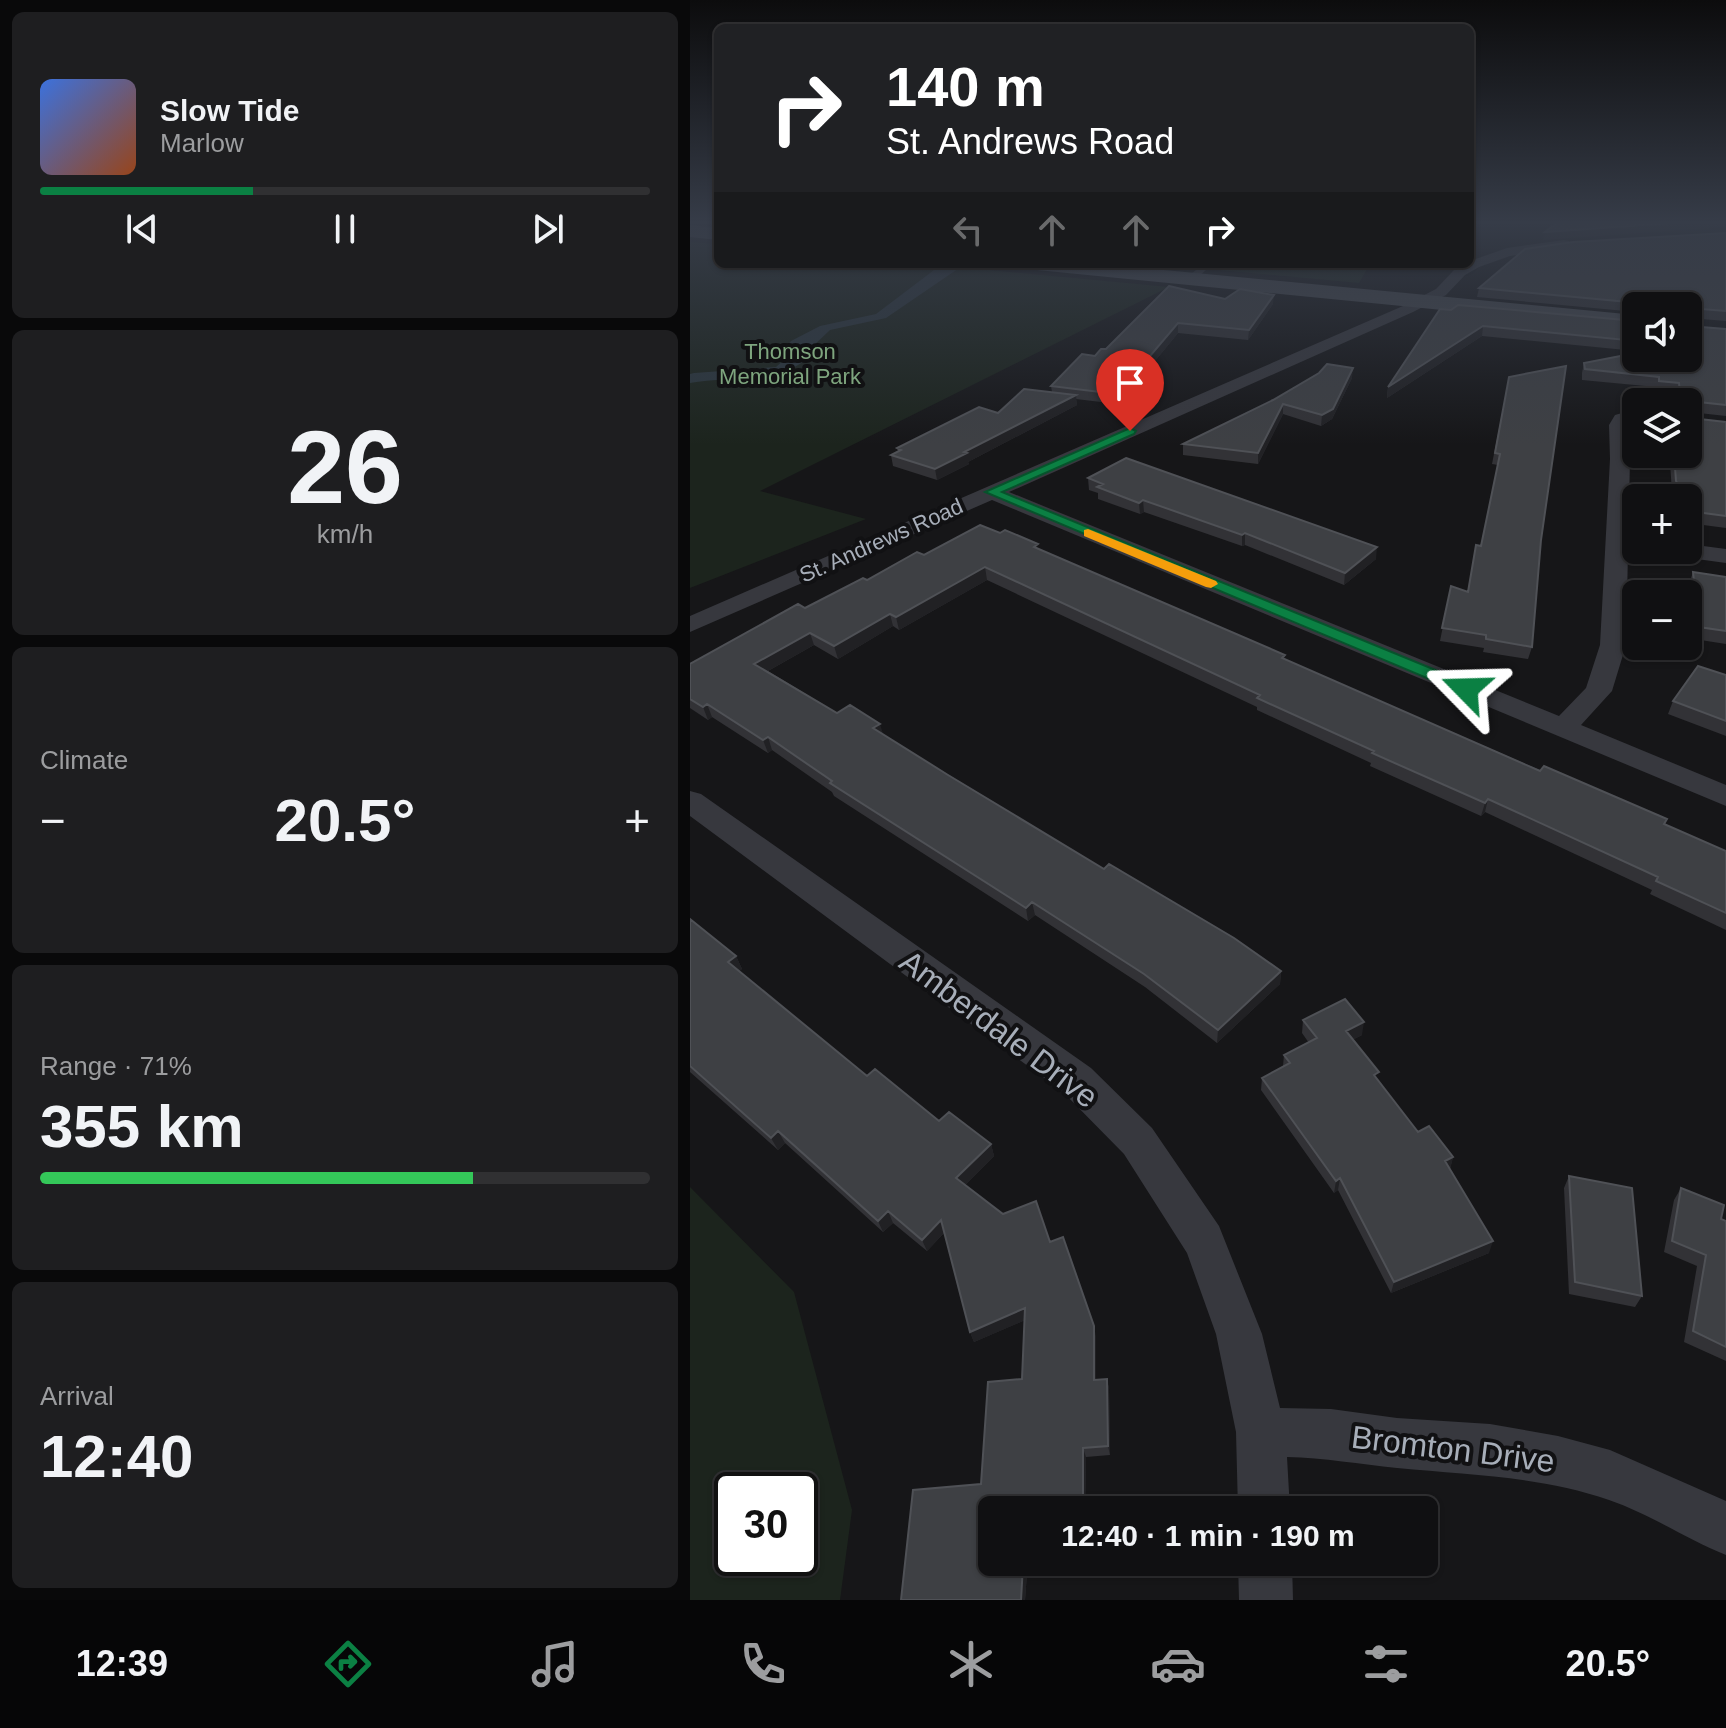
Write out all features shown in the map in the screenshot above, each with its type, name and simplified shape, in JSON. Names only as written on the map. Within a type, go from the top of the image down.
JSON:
[{"type":"main road","points":[[1367,296],[1622,321]]},
{"type":"street","name":"St. Andrews Road","points":[[690,625],[1434,296]]},
{"type":"street","points":[[1622,419],[1618,425],[1622,484]]},
{"type":"street","points":[[991,492],[1726,796]]},
{"type":"street","points":[[1702,553],[1726,556]]},
{"type":"street","points":[[1562,729],[1599,691],[1606,677],[1623,564]]},
{"type":"street","name":"Amberdale Drive","points":[[690,801],[1077,1080],[1138,1141],[1204,1241],[1239,1334],[1261,1432],[1263,1496]]},
{"type":"street","name":"Bromton Drive","points":[[1261,1432],[1331,1434],[1397,1443],[1490,1449],[1558,1461],[1624,1481],[1726,1529]]},
{"type":"street","points":[[1265,1576],[1266,1600]]},
{"type":"green space","name":"Thomson Memorial Park","points":[[690,296],[1152,296],[760,491],[866,519],[690,588]]},
{"type":"green space","points":[[690,1187],[794,1292],[852,1510],[840,1600],[690,1600]]},
{"type":"shaded area","points":[[900,296],[919,296],[886,318],[830,330],[811,348],[810,355],[799,365],[785,371],[754,378],[690,383],[690,374],[694,373],[776,367],[785,359],[783,352],[791,341],[820,326],[876,314]]},
{"type":"building","points":[[1159,296],[1211,296],[1225,299],[1230,296],[1274,296],[1249,330],[1178,323],[1145,362],[1129,360],[1100,392],[1051,386],[1082,354],[1095,356],[1101,349],[1106,349]]},
{"type":"building","points":[[1561,296],[1622,296],[1622,301]]},
{"type":"building","points":[[1702,296],[1726,296],[1726,311],[1702,309]]},
{"type":"building","points":[[1458,305],[1622,320],[1622,340],[1483,326],[1388,387],[1440,309],[1451,310]]},
{"type":"building","points":[[1702,327],[1726,329],[1726,405],[1702,402],[1702,388],[1680,388],[1679,383],[1659,381],[1659,377],[1585,369],[1584,363],[1622,356],[1622,372],[1702,372]]},
{"type":"building","points":[[1327,364],[1353,368],[1333,409],[1322,415],[1283,404],[1258,453],[1183,444],[1273,400],[1319,373]]},
{"type":"building","points":[[1566,366],[1541,540],[1532,647],[1442,628],[1451,586],[1468,592],[1476,545],[1481,546],[1500,454],[1495,453],[1509,377]]},
{"type":"building","points":[[1024,389],[1076,395],[935,469],[891,455],[901,450],[897,448],[979,407],[998,413]]},
{"type":"building","points":[[1702,419],[1726,422],[1726,516],[1702,513],[1702,484],[1678,484],[1675,468],[1702,468]]},
{"type":"building","points":[[1126,458],[1377,547],[1345,573],[1245,533],[1242,535],[1143,500],[1139,503],[1097,487],[1103,484],[1088,478]]},
{"type":"building","points":[[980,525],[1000,533],[1005,530],[1038,544],[1034,547],[1285,655],[1282,658],[1540,771],[1544,766],[1667,819],[1664,824],[1726,851],[1726,913],[1656,881],[1658,877],[1488,799],[1485,803],[1372,753],[1374,751],[1257,698],[1260,695],[985,567],[896,617],[890,614],[834,646],[810,633],[754,664],[837,713],[850,705],[880,724],[873,728],[948,775],[1104,869],[1109,864],[1234,938],[1281,971],[1218,1030],[1144,974],[1032,902],[1026,908],[830,783],[832,781],[768,737],[763,740],[707,704],[703,707],[690,699],[690,664],[798,604],[805,608],[863,578],[867,580],[917,552],[924,555]]},
{"type":"building","points":[[1693,572],[1726,577],[1726,631],[1702,627],[1702,580],[1694,580]]},
{"type":"building","points":[[1698,666],[1726,675],[1726,721],[1673,701]]},
{"type":"building","points":[[690,919],[736,956],[728,962],[867,1076],[875,1069],[939,1121],[949,1112],[991,1144],[956,1178],[1003,1214],[1036,1201],[1050,1242],[1063,1237],[1094,1326],[1094,1380],[1107,1379],[1108,1446],[1083,1448],[1083,1496],[978,1496],[978,1576],[1022,1576],[1021,1600],[901,1600],[913,1490],[981,1484],[988,1382],[1022,1379],[1025,1308],[970,1332],[941,1220],[922,1240],[888,1211],[878,1221],[778,1131],[771,1138],[690,1066]]},
{"type":"building","points":[[1345,999],[1364,1022],[1346,1031],[1379,1072],[1374,1075],[1418,1132],[1429,1126],[1453,1157],[1445,1161],[1493,1241],[1394,1282],[1340,1178],[1336,1181],[1262,1078],[1290,1063],[1284,1055],[1317,1038],[1303,1020]]},
{"type":"building","points":[[1569,1176],[1632,1188],[1642,1296],[1575,1282]]},
{"type":"building","points":[[1681,1188],[1724,1205],[1721,1219],[1726,1221],[1726,1347],[1693,1331],[1706,1255],[1672,1241]]},
{"type":"slow traffic","points":[[1088,533],[1211,584]]},
{"type":"route","points":[[1130,431],[991,492],[1466,689]]}]
